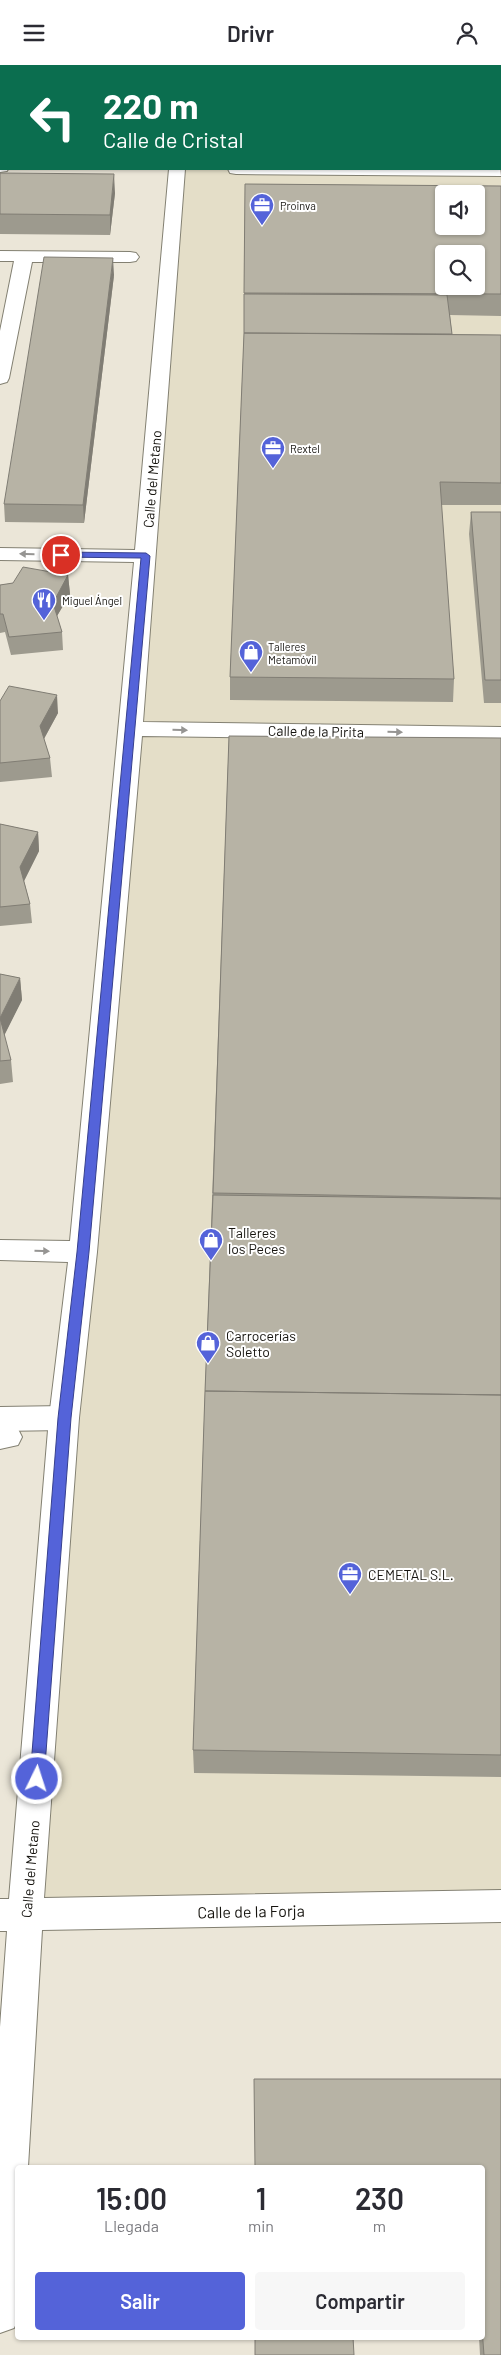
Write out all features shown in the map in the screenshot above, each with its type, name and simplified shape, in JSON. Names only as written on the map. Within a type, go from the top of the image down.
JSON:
[{"type":"street","name":"Calle del Metano","points":[[0,2314],[12,1915],[34,1826],[64,1418],[83,1252],[131,729],[177,170]]},
{"type":"street","points":[[368,170],[501,171]]},
{"type":"street","points":[[0,256],[130,257]]},
{"type":"street","points":[[0,378],[24,256]]},
{"type":"street","points":[[0,554],[146,556]]},
{"type":"street","name":"Calle de la Pirita","points":[[131,729],[501,734]]},
{"type":"street","points":[[0,1250],[83,1252]]},
{"type":"street","points":[[2,1431],[64,1418]]},
{"type":"street","name":"Calle de la Forja","points":[[12,1915],[501,1906]]},
{"type":"shaded area","points":[[177,170],[501,170],[501,1906],[25,1915]]},
{"type":"building","points":[[0,173],[114,174],[110,215],[0,214]]},
{"type":"building","points":[[245,184],[435,185],[435,235],[485,235],[485,186],[501,186],[501,294],[485,294],[485,245],[435,245],[435,294],[244,293]]},
{"type":"building","points":[[44,257],[113,258],[83,505],[4,504]]},
{"type":"building","points":[[244,294],[447,295],[452,334],[244,333]]},
{"type":"building","points":[[244,333],[501,335],[501,483],[440,482],[454,679],[230,677]]},
{"type":"building","points":[[471,512],[501,512],[501,680],[485,680]]},
{"type":"building","points":[[23,567],[68,575],[53,603],[62,632],[9,637],[3,614],[0,614],[0,585],[13,583]]},
{"type":"building","points":[[9,686],[57,695],[40,726],[50,758],[0,763],[0,701]]},
{"type":"building","points":[[229,736],[501,738],[501,1198],[213,1193]]},
{"type":"building","points":[[0,824],[38,832],[20,867],[30,904],[0,907]]},
{"type":"building","points":[[0,974],[20,978],[0,1018]]},
{"type":"building","points":[[0,1018],[11,1060],[0,1061]]},
{"type":"building","points":[[213,1195],[501,1199],[501,1395],[205,1391]]},
{"type":"building","name":"CEMETAL S.L.","points":[[205,1391],[501,1395],[501,1755],[193,1750]]},
{"type":"building","points":[[254,2079],[501,2079],[501,2355],[484,2355],[485,2165],[255,2165]]},
{"type":"building","points":[[255,2340],[353,2340],[354,2355],[255,2355]]},
{"type":"place","name":"Proinva","points":[[262,226]]},
{"type":"place","name":"Rextel","points":[[273,469]]},
{"type":"place","name":"Miguel Ángel","points":[[44,621]]},
{"type":"place","name":"Talleres Metamóvil","points":[[251,673]]},
{"type":"place","name":"Talleres los Peces","points":[[211,1261]]},
{"type":"place","name":"Carrocerías Soletto","points":[[208,1364]]},
{"type":"place","name":"CEMETAL S.L.","points":[[350,1595]]},
{"type":"route","points":[[37,1779],[64,1418],[83,1252],[146,556],[61,555]]}]
